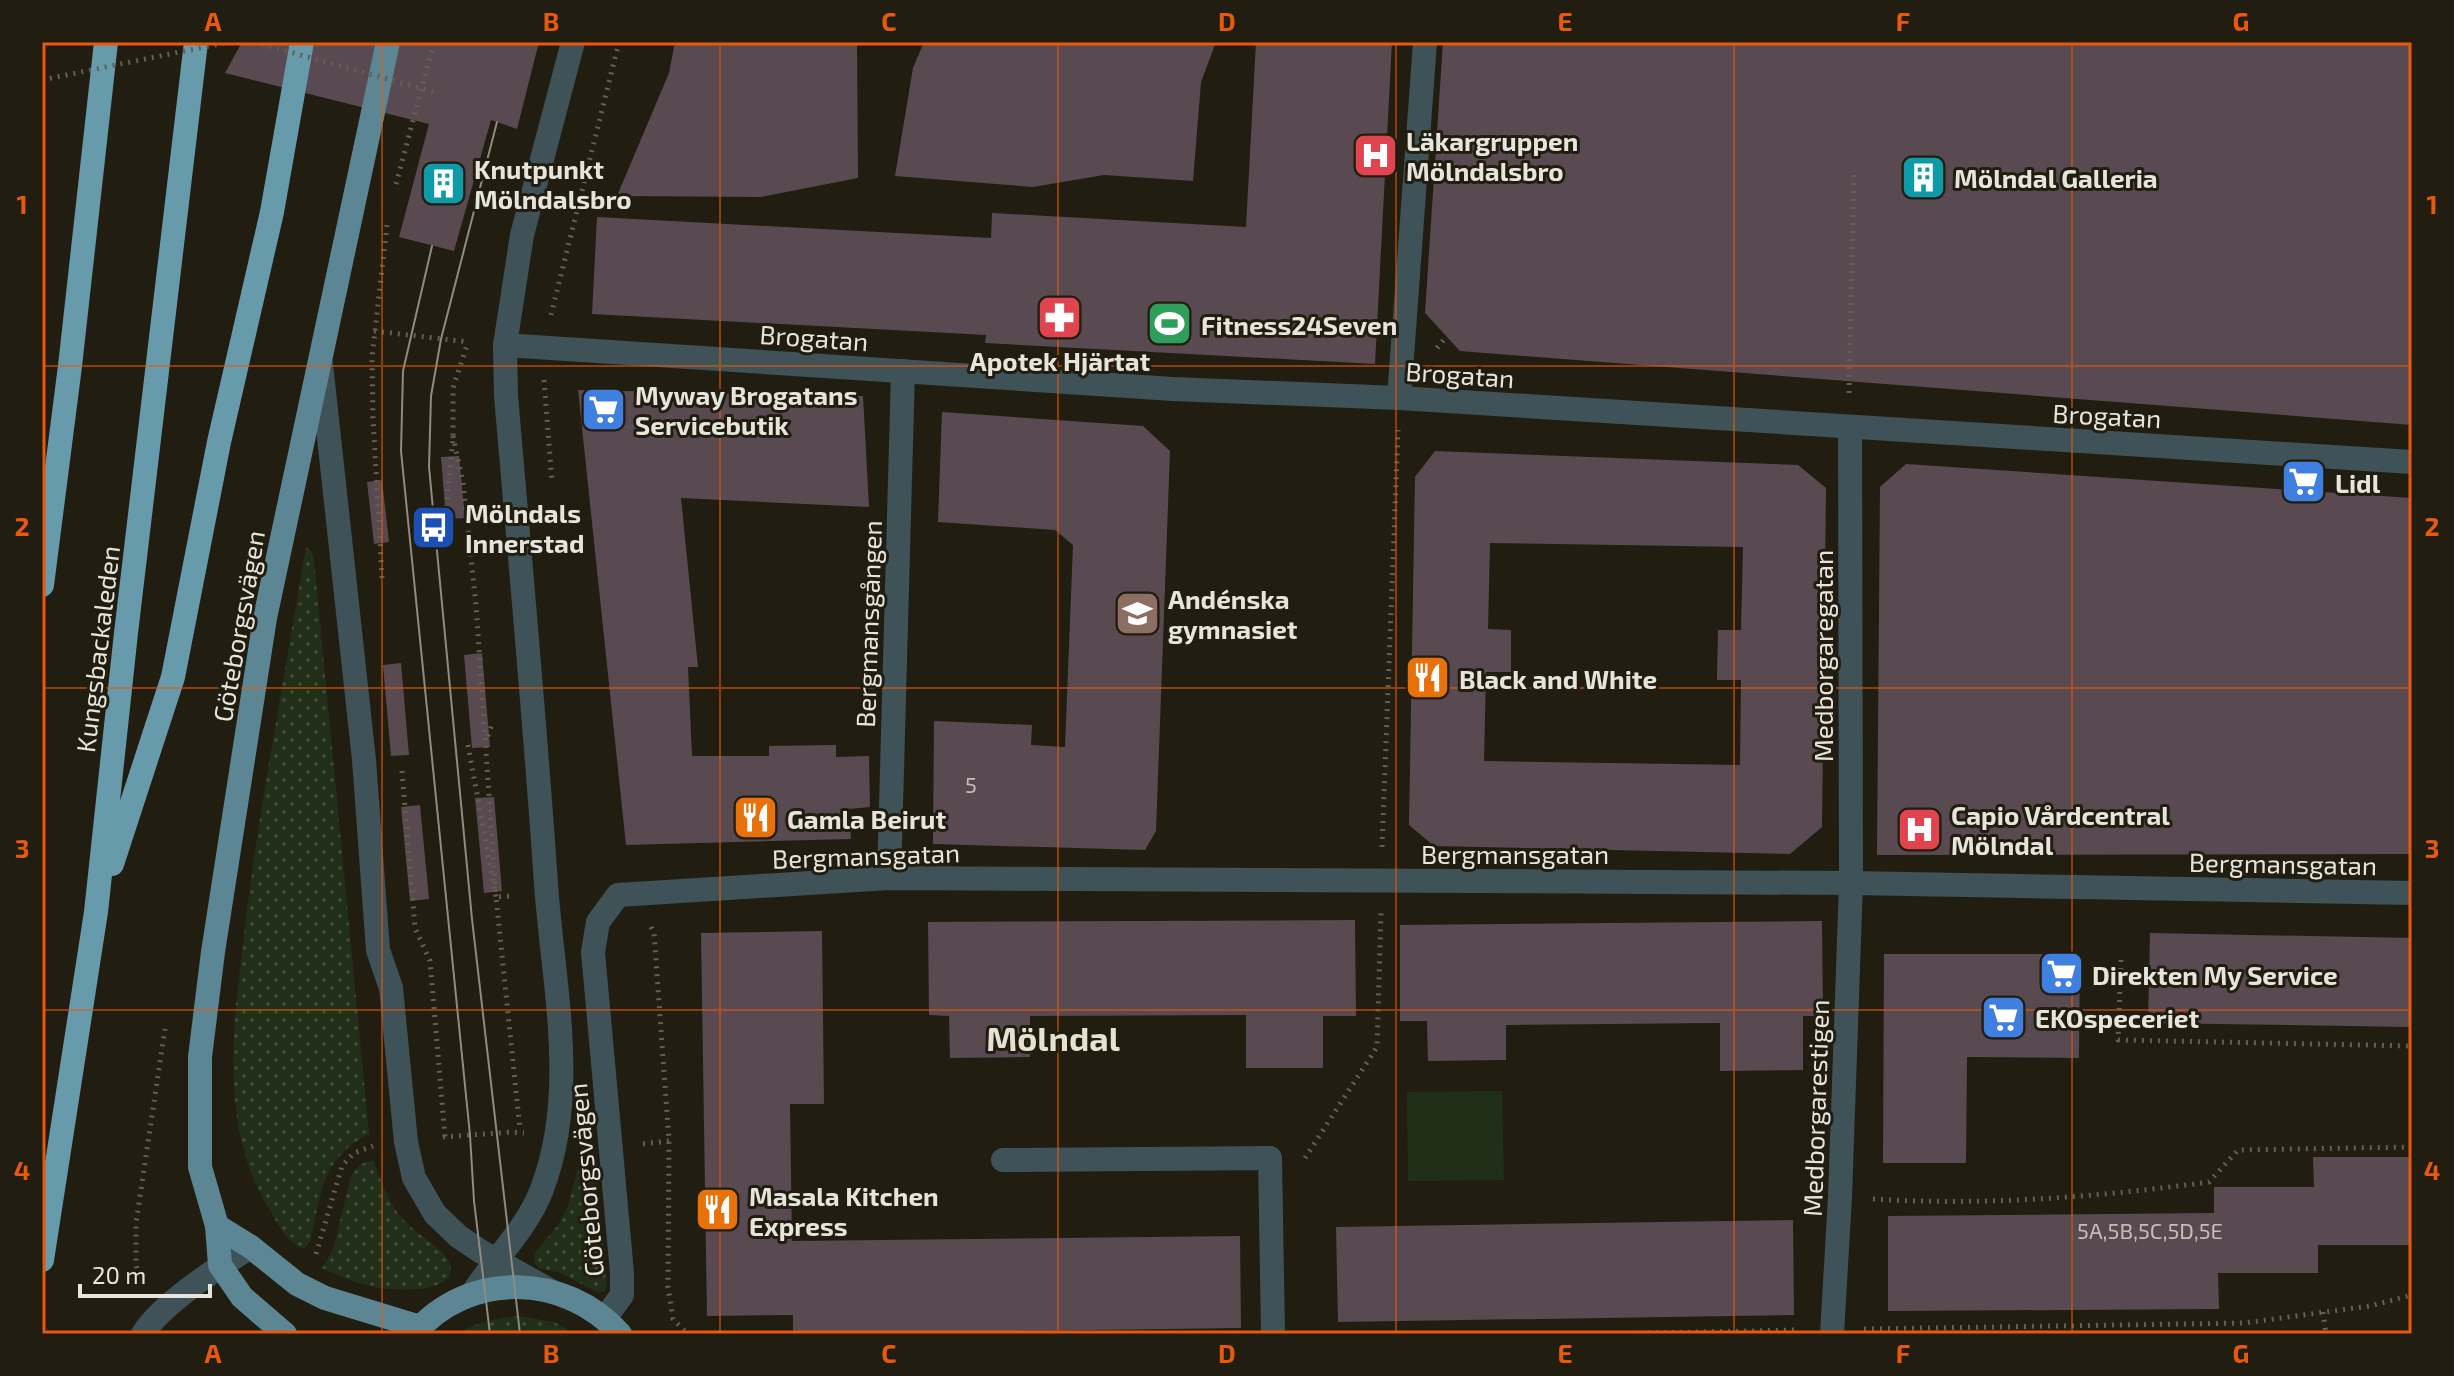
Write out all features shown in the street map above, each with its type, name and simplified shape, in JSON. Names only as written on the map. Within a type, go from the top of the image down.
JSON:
[{"type":"highway","points":[[42,585],[106,42]]},
{"type":"highway","name":"Kungsbackaleden","points":[[42,1260],[96,912],[196,42]]},
{"type":"highway","points":[[96,912],[173,677],[219,442],[272,212],[302,42]]},
{"type":"main road","name":"Göteborgsvägen","points":[[220,1265],[217,1226],[200,1167],[200,1057],[213,952],[265,618],[388,42]]},
{"type":"main road","name":"Göteborgsvägen","points":[[217,1226],[251,1247],[297,1284],[325,1298],[417,1330],[436,1313],[472,1294],[515,1286],[551,1291],[579,1302],[612,1326]]},
{"type":"main road","points":[[220,1265],[242,1297],[285,1334]]},
{"type":"street","points":[[472,1294],[510,1245],[542,1190],[554,1144],[563,1074],[506,396],[505,345],[522,235],[573,42]]},
{"type":"street","points":[[1399,398],[1425,42]]},
{"type":"street","name":"Brogatan","points":[[505,345],[1173,389],[1399,398],[2412,462]]},
{"type":"street","points":[[320,356],[364,760],[378,950],[391,988],[406,1142],[414,1178],[435,1214],[458,1236],[551,1291]]},
{"type":"street","name":"Bergmansgången","points":[[889,878],[903,371]]},
{"type":"street","name":"Medborgaregatan","points":[[1850,428],[1851,883]]},
{"type":"street","name":"Bergmansgatan","points":[[618,895],[889,878],[1851,883],[2412,893]]},
{"type":"street","name":"Medborgarestigen","points":[[1832,1332],[1851,883]]},
{"type":"street","name":"Göteborgsvägen","points":[[612,1326],[622,1295],[622,1273],[593,952],[598,922],[618,895]]},
{"type":"street","points":[[1003,1160],[1270,1158],[1273,1334]]},
{"type":"street","points":[[143,1334],[158,1313],[220,1265],[251,1247]]},
{"type":"path","points":[[42,80],[229,42]]},
{"type":"path","points":[[254,42],[438,93]]},
{"type":"path","points":[[395,191],[434,42]]},
{"type":"path","points":[[542,349],[619,42]]},
{"type":"path","points":[[1850,428],[1854,170]]},
{"type":"path","points":[[383,581],[373,418],[374,331],[388,218]]},
{"type":"path","points":[[374,331],[505,345]]},
{"type":"path","points":[[445,523],[453,436],[453,388],[468,342]]},
{"type":"path","points":[[1303,1160],[1377,1047],[1399,398]]},
{"type":"path","points":[[453,436],[471,545],[496,897],[520,1132]]},
{"type":"path","points":[[487,741],[493,721]]},
{"type":"path","points":[[467,740],[496,897]]},
{"type":"path","points":[[400,759],[415,928],[430,961],[445,1137]]},
{"type":"path","points":[[618,895],[647,916],[654,933],[669,1141],[668,1287],[673,1319],[688,1334]]},
{"type":"path","points":[[496,897],[509,896]]},
{"type":"path","points":[[2121,960],[2118,1040],[2412,1046]]},
{"type":"path","points":[[1840,1197],[2018,1201],[2123,1194],[2209,1182],[2238,1150],[2412,1147]]},
{"type":"path","points":[[1600,1334],[2244,1323],[2370,1306],[2412,1295]]},
{"type":"path","points":[[2323,1312],[2326,1334]]},
{"type":"green space","points":[[306,547],[312,552],[314,560],[369,1134],[341,1154],[332,1166],[322,1192],[311,1240],[304,1249],[289,1239],[278,1225],[255,1182],[237,1115],[234,1043],[254,856]]},
{"type":"green space","points":[[1502,1091],[1504,1180],[1408,1181],[1407,1092]]},
{"type":"green space","points":[[373,1160],[400,1216],[446,1257],[451,1271],[445,1281],[418,1289],[380,1288],[322,1268],[332,1251],[351,1175],[361,1164]]},
{"type":"green space","points":[[595,1167],[607,1285],[599,1293],[558,1272],[539,1269],[534,1261],[535,1253],[558,1225],[568,1206],[578,1168]]},
{"type":"green space","points":[[518,1316],[554,1322],[576,1334],[457,1334],[479,1324]]},
{"type":"building","points":[[242,42],[539,42],[517,129],[491,120],[454,251],[399,237],[429,124],[225,73]]},
{"type":"building","points":[[675,42],[857,42],[858,178],[761,197],[617,196],[669,73]]},
{"type":"building","points":[[924,42],[1216,42],[1201,82],[1193,181],[1104,175],[1033,187],[895,176],[913,68]]},
{"type":"building","points":[[1256,42],[1392,42],[1375,364],[985,343],[986,335],[592,314],[597,217],[991,238],[992,213],[1246,227]]},
{"type":"building","name":"Mölndal Galleria","points":[[1443,42],[2412,42],[2412,425],[1460,351],[1425,313]]},
{"type":"building","points":[[578,390],[863,396],[869,507],[681,498],[698,667],[688,667],[692,756],[769,756],[769,746],[836,745],[836,757],[869,756],[870,807],[849,809],[851,839],[626,845]]},
{"type":"building","points":[[942,412],[1143,426],[1170,451],[1156,831],[1145,850],[933,844],[934,721],[1032,725],[1031,745],[1065,747],[1073,545],[1055,530],[938,522]]},
{"type":"building","points":[[1435,451],[1798,465],[1826,488],[1822,827],[1790,854],[1434,846],[1409,825],[1415,477]],"holes":[[[1490,543],[1743,547],[1741,630],[1718,630],[1717,680],[1741,680],[1740,765],[1484,761],[1486,672],[1511,672],[1511,630],[1488,629]]]},
{"type":"building","points":[[459,456],[465,518],[446,519],[441,457]]},
{"type":"building","points":[[1906,464],[2412,498],[2412,854],[1877,855],[1880,487]]},
{"type":"building","points":[[382,480],[389,542],[374,544],[367,482]]},
{"type":"building","points":[[482,653],[490,747],[472,748],[464,655]]},
{"type":"building","points":[[401,663],[409,755],[391,756],[383,665]]},
{"type":"building","points":[[494,797],[502,891],[484,893],[475,798]]},
{"type":"building","points":[[420,805],[429,899],[410,901],[401,807]]},
{"type":"building","points":[[1355,920],[1356,1016],[1323,1016],[1323,1068],[1246,1068],[1246,1015],[1030,1016],[1030,1057],[950,1058],[949,1016],[929,1015],[928,922]]},
{"type":"building","points":[[1822,921],[1823,1016],[1803,1016],[1803,1070],[1720,1071],[1720,1023],[1506,1025],[1506,1060],[1428,1061],[1427,1021],[1400,1021],[1400,925]]},
{"type":"building","points":[[822,931],[824,1104],[790,1104],[792,1241],[1240,1236],[1241,1328],[793,1334],[793,1315],[707,1316],[701,933]]},
{"type":"building","points":[[2150,933],[2412,938],[2412,1027],[2148,1023]]},
{"type":"building","points":[[1884,954],[2080,954],[2079,1058],[1967,1057],[1966,1163],[1883,1163]]},
{"type":"building","points":[[2313,1157],[2412,1157],[2412,1245],[2318,1245],[2318,1273],[2218,1273],[2219,1309],[1888,1311],[1888,1216],[2214,1213],[2214,1187],[2314,1187]]},
{"type":"building","points":[[1793,1220],[1794,1315],[1338,1322],[1336,1227]]},
{"type":"tram line","points":[[497,122],[441,339],[431,396],[429,467],[472,919],[520,1334]]},
{"type":"tram line","points":[[432,246],[403,371],[401,451],[470,1135],[474,1201],[490,1334]]},
{"type":"place","name":"Läkargruppen Mölndalsbro","points":[[1375,155]]},
{"type":"place","name":"Mölndal Galleria","points":[[1923,177]]},
{"type":"place","name":"Knutpunkt Mölndalsbro","points":[[443,183]]},
{"type":"place","name":"Apotek Hjärtat","points":[[1060,317]]},
{"type":"place","name":"Fitness24Seven","points":[[1170,324]]},
{"type":"place","name":"Myway Brogatans Servicebutik","points":[[604,409]]},
{"type":"place","name":"Lidl","points":[[2304,482]]},
{"type":"place","name":"Mölndals Innerstad","points":[[434,527]]},
{"type":"place","name":"Andénska gymnasiet","points":[[1137,613]]},
{"type":"place","name":"Black and White","points":[[1428,678]]},
{"type":"place","name":"Gamla Beirut","points":[[756,818]]},
{"type":"place","name":"Capio Vårdcentral Mölndal","points":[[1920,829]]},
{"type":"place","name":"Direkten My Service","points":[[2061,974]]},
{"type":"place","name":"EKOspeceriet","points":[[2004,1017]]},
{"type":"place","name":"Masala Kitchen Express","points":[[718,1210]]},
{"type":"district","name":"Mölndal","points":[[1053,1037]]}]
